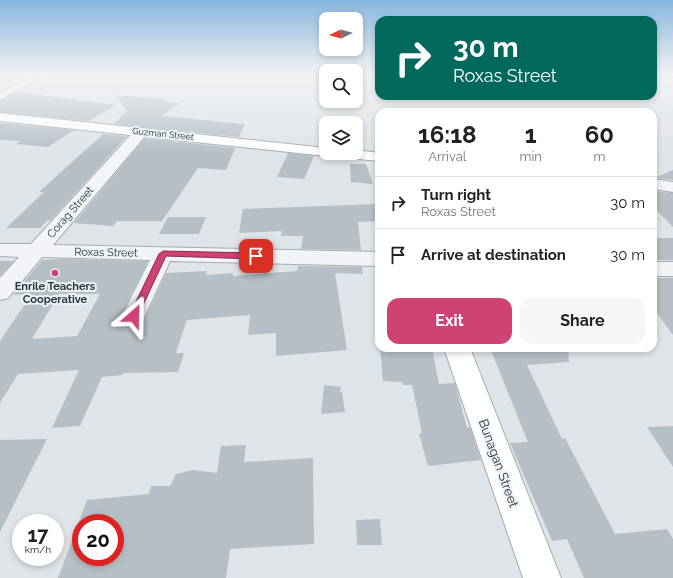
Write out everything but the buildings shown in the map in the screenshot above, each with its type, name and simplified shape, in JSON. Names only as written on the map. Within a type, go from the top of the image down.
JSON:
[{"type":"main road","name":"Guzman Street","points":[[0,117],[319,151]]},
{"type":"main road","points":[[363,155],[375,157]]},
{"type":"main road","name":"Bunagan Street","points":[[458,352],[542,578]]},
{"type":"street","name":"Corag Street","points":[[0,292],[141,132]]},
{"type":"street","points":[[657,185],[673,187]]},
{"type":"street","name":"Roxas Street","points":[[0,250],[375,259]]},
{"type":"street","points":[[134,316],[163,254]]},
{"type":"street","points":[[657,269],[673,270]]},
{"type":"place","name":"Enrile Teachers Cooperative","points":[[55,273]]},
{"type":"route","points":[[134,316],[163,254],[256,256]]}]
